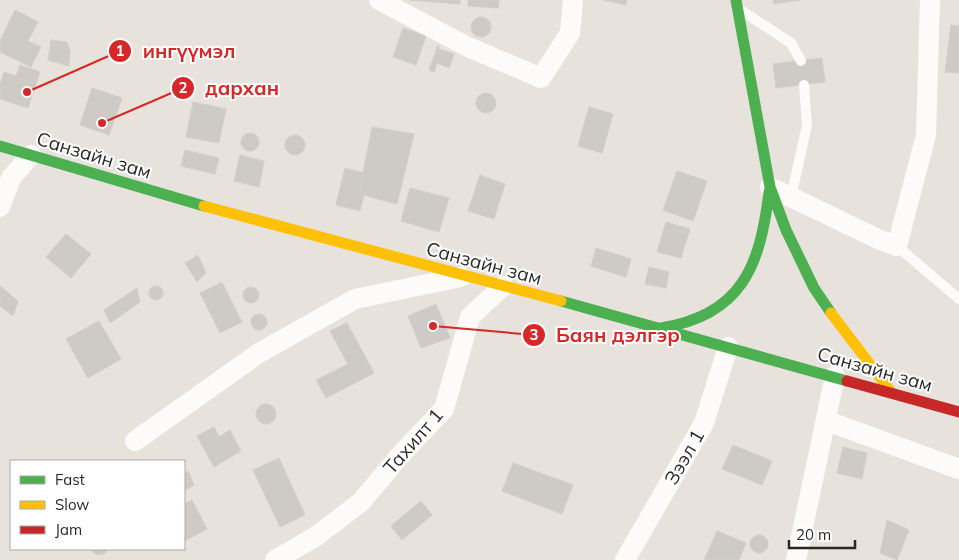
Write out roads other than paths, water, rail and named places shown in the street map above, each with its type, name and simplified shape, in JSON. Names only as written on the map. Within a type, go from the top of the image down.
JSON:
[{"type":"main road","points":[[736,4],[770,187],[786,230],[814,288],[841,328],[891,392]]},
{"type":"main road","name":"Санзайн зам","points":[[0,146],[249,220],[956,408]]},
{"type":"main road","points":[[660,329],[697,320],[723,304],[744,283],[757,258],[770,187]]},
{"type":"street","points":[[379,0],[468,47],[541,78],[570,33],[573,0]]},
{"type":"street","points":[[770,187],[880,240],[897,246],[926,135],[930,0]]},
{"type":"street","points":[[0,207],[11,178],[32,155]]},
{"type":"street","points":[[135,442],[259,353],[356,299],[465,276]]},
{"type":"street","name":"Тахилт 1","points":[[275,560],[315,538],[361,502],[403,452],[444,409],[470,318],[503,286]]},
{"type":"street","name":"Зээл 1","points":[[625,560],[704,423],[728,347]]},
{"type":"street","points":[[796,560],[835,376]]},
{"type":"street","points":[[826,421],[959,469]]},
{"type":"lane","points":[[736,4],[791,43],[801,61]]},
{"type":"lane","points":[[792,197],[807,124],[804,85]]},
{"type":"lane","points":[[897,246],[959,299]]},
{"type":"place","name":"ингүүмэл","points":[[27,92]]},
{"type":"place","name":"дархан","points":[[102,123]]},
{"type":"place","name":"Баян дэлгэр","points":[[433,326]]}]
